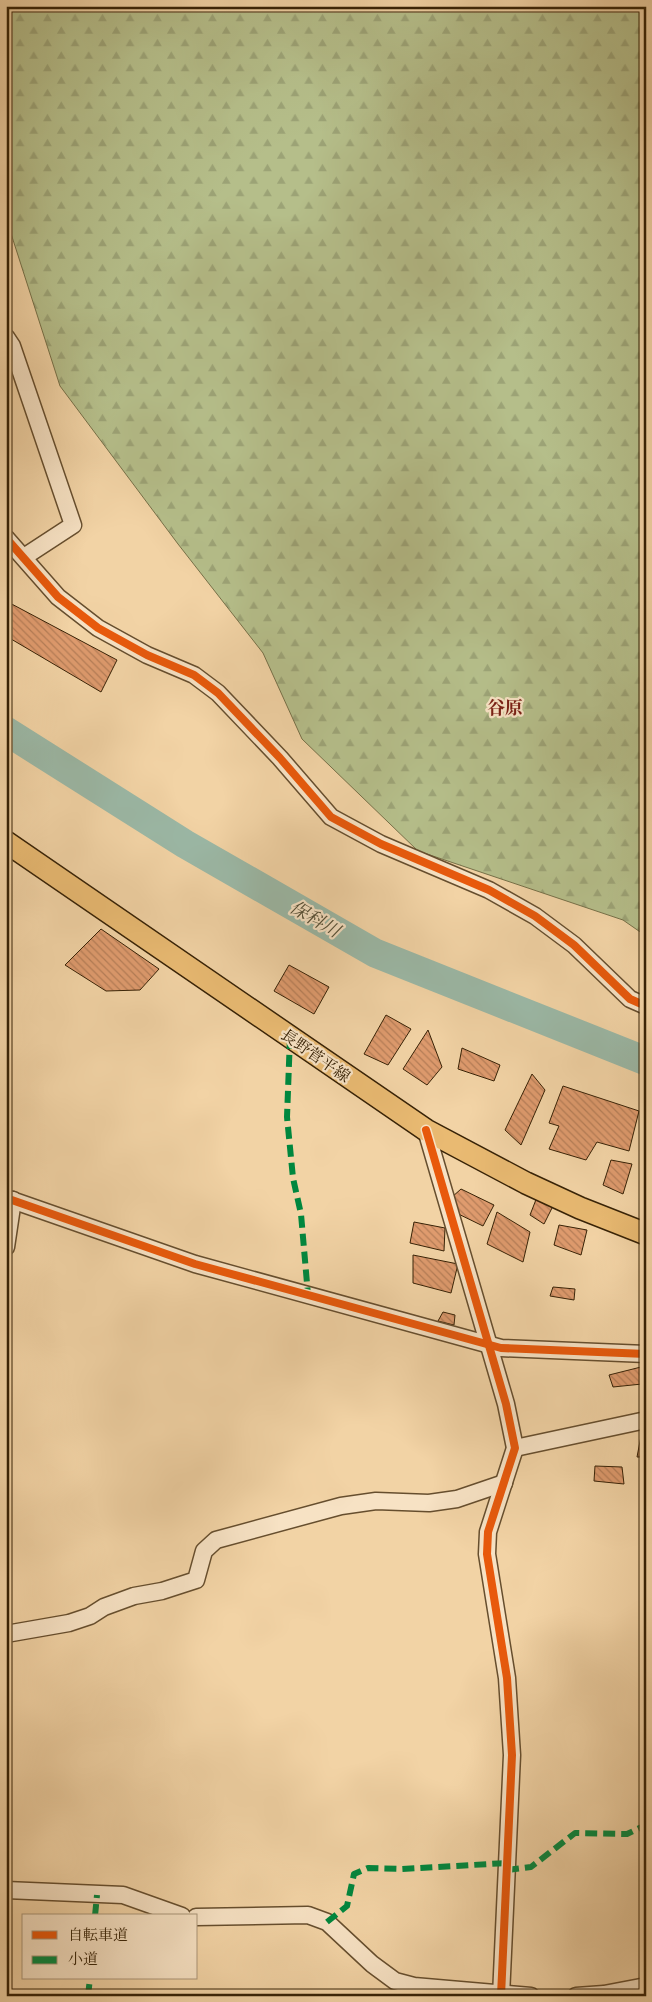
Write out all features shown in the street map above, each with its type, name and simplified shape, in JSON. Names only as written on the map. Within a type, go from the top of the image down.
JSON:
[{"type":"main road","name":"長野菅平線","points":[[6,842],[426,1130],[526,1183],[580,1208],[646,1234]]},
{"type":"street","points":[[6,337],[12,346],[73,525],[24,557]]},
{"type":"street","points":[[6,538],[58,597],[98,628],[148,655],[194,675],[218,693],[280,758],[331,817],[381,844],[489,890],[536,916],[574,945],[630,999],[646,1006]]},
{"type":"street","points":[[426,1130],[506,1404],[515,1448],[488,1532],[487,1554],[507,1678],[512,1755],[501,1995]]},
{"type":"street","points":[[6,1247],[10,1199],[194,1264],[501,1348],[646,1354]]},
{"type":"street","points":[[515,1448],[646,1420]]},
{"type":"street","points":[[6,1634],[69,1623],[90,1616],[104,1607],[134,1596],[162,1591],[196,1580],[204,1551],[216,1540],[341,1506],[376,1500],[429,1503],[457,1499],[504,1483]]},
{"type":"street","points":[[6,1890],[123,1896],[176,1914]]},
{"type":"street","points":[[198,1917],[308,1915],[328,1922],[372,1964],[395,1981],[414,1986],[501,1995],[531,1996]]},
{"type":"street","points":[[576,1996],[604,1994],[646,1986]]},
{"type":"green space","points":[[6,6],[646,6],[646,936],[623,920],[418,851],[302,739],[263,653],[178,544],[60,386],[6,218]]},
{"type":"building","points":[[6,601],[117,660],[101,692],[6,636]]},
{"type":"building","points":[[101,929],[159,969],[140,990],[106,991],[65,965]]},
{"type":"building","points":[[289,965],[329,987],[314,1014],[274,991]]},
{"type":"building","points":[[386,1015],[411,1029],[388,1065],[364,1054]]},
{"type":"building","points":[[428,1030],[442,1067],[427,1085],[403,1069]]},
{"type":"building","points":[[462,1048],[500,1065],[494,1081],[458,1069]]},
{"type":"building","points":[[532,1074],[545,1090],[521,1145],[505,1130]]},
{"type":"building","points":[[563,1086],[639,1111],[629,1151],[597,1142],[586,1160],[549,1149],[559,1126],[549,1123]]},
{"type":"building","points":[[646,1137],[646,1157],[641,1156]]},
{"type":"building","points":[[611,1160],[632,1164],[623,1194],[603,1185]]},
{"type":"building","points":[[461,1189],[494,1205],[483,1226],[442,1206]]},
{"type":"building","points":[[537,1197],[553,1206],[544,1224],[530,1215]]},
{"type":"building","points":[[497,1212],[530,1232],[523,1262],[487,1244]]},
{"type":"building","points":[[414,1222],[445,1228],[444,1251],[410,1243]]},
{"type":"building","points":[[559,1225],[587,1230],[581,1255],[554,1245]]},
{"type":"building","points":[[413,1255],[458,1264],[451,1293],[413,1283]]},
{"type":"building","points":[[553,1287],[575,1289],[574,1300],[550,1296]]},
{"type":"building","points":[[443,1312],[455,1315],[454,1325],[438,1321]]},
{"type":"building","points":[[641,1367],[642,1384],[613,1387],[609,1375]]},
{"type":"building","points":[[641,1436],[646,1437],[646,1457],[637,1457]]},
{"type":"building","points":[[595,1466],[622,1467],[624,1484],[594,1481]]},
{"type":"waterway","name":"保科川","points":[[6,731],[185,844],[375,953],[646,1061]]},
{"type":"marked path","points":[[290,1037],[287,1117],[293,1178],[301,1214],[308,1295]]},
{"type":"marked path","points":[[507,1870],[531,1867],[575,1833],[627,1834],[646,1825]]},
{"type":"marked path","points":[[327,1922],[347,1906],[354,1874],[368,1868],[402,1869],[507,1863]]},
{"type":"marked path","points":[[95,1914],[97,1895]]},
{"type":"marked path","points":[[88,1996],[90,1980]]},
{"type":"cycle path","points":[[6,538],[58,597],[98,628],[147,655],[194,675],[218,693],[280,758],[331,817],[381,844],[489,890],[535,916],[574,945],[630,999],[646,1006]]},
{"type":"cycle path","points":[[426,1130],[506,1404],[515,1448],[488,1532],[487,1554],[507,1678],[512,1755],[501,1996]]},
{"type":"cycle path","points":[[6,1198],[195,1264],[501,1348],[646,1354]]},
{"type":"district","name":"谷原","points":[[505,708]]}]
